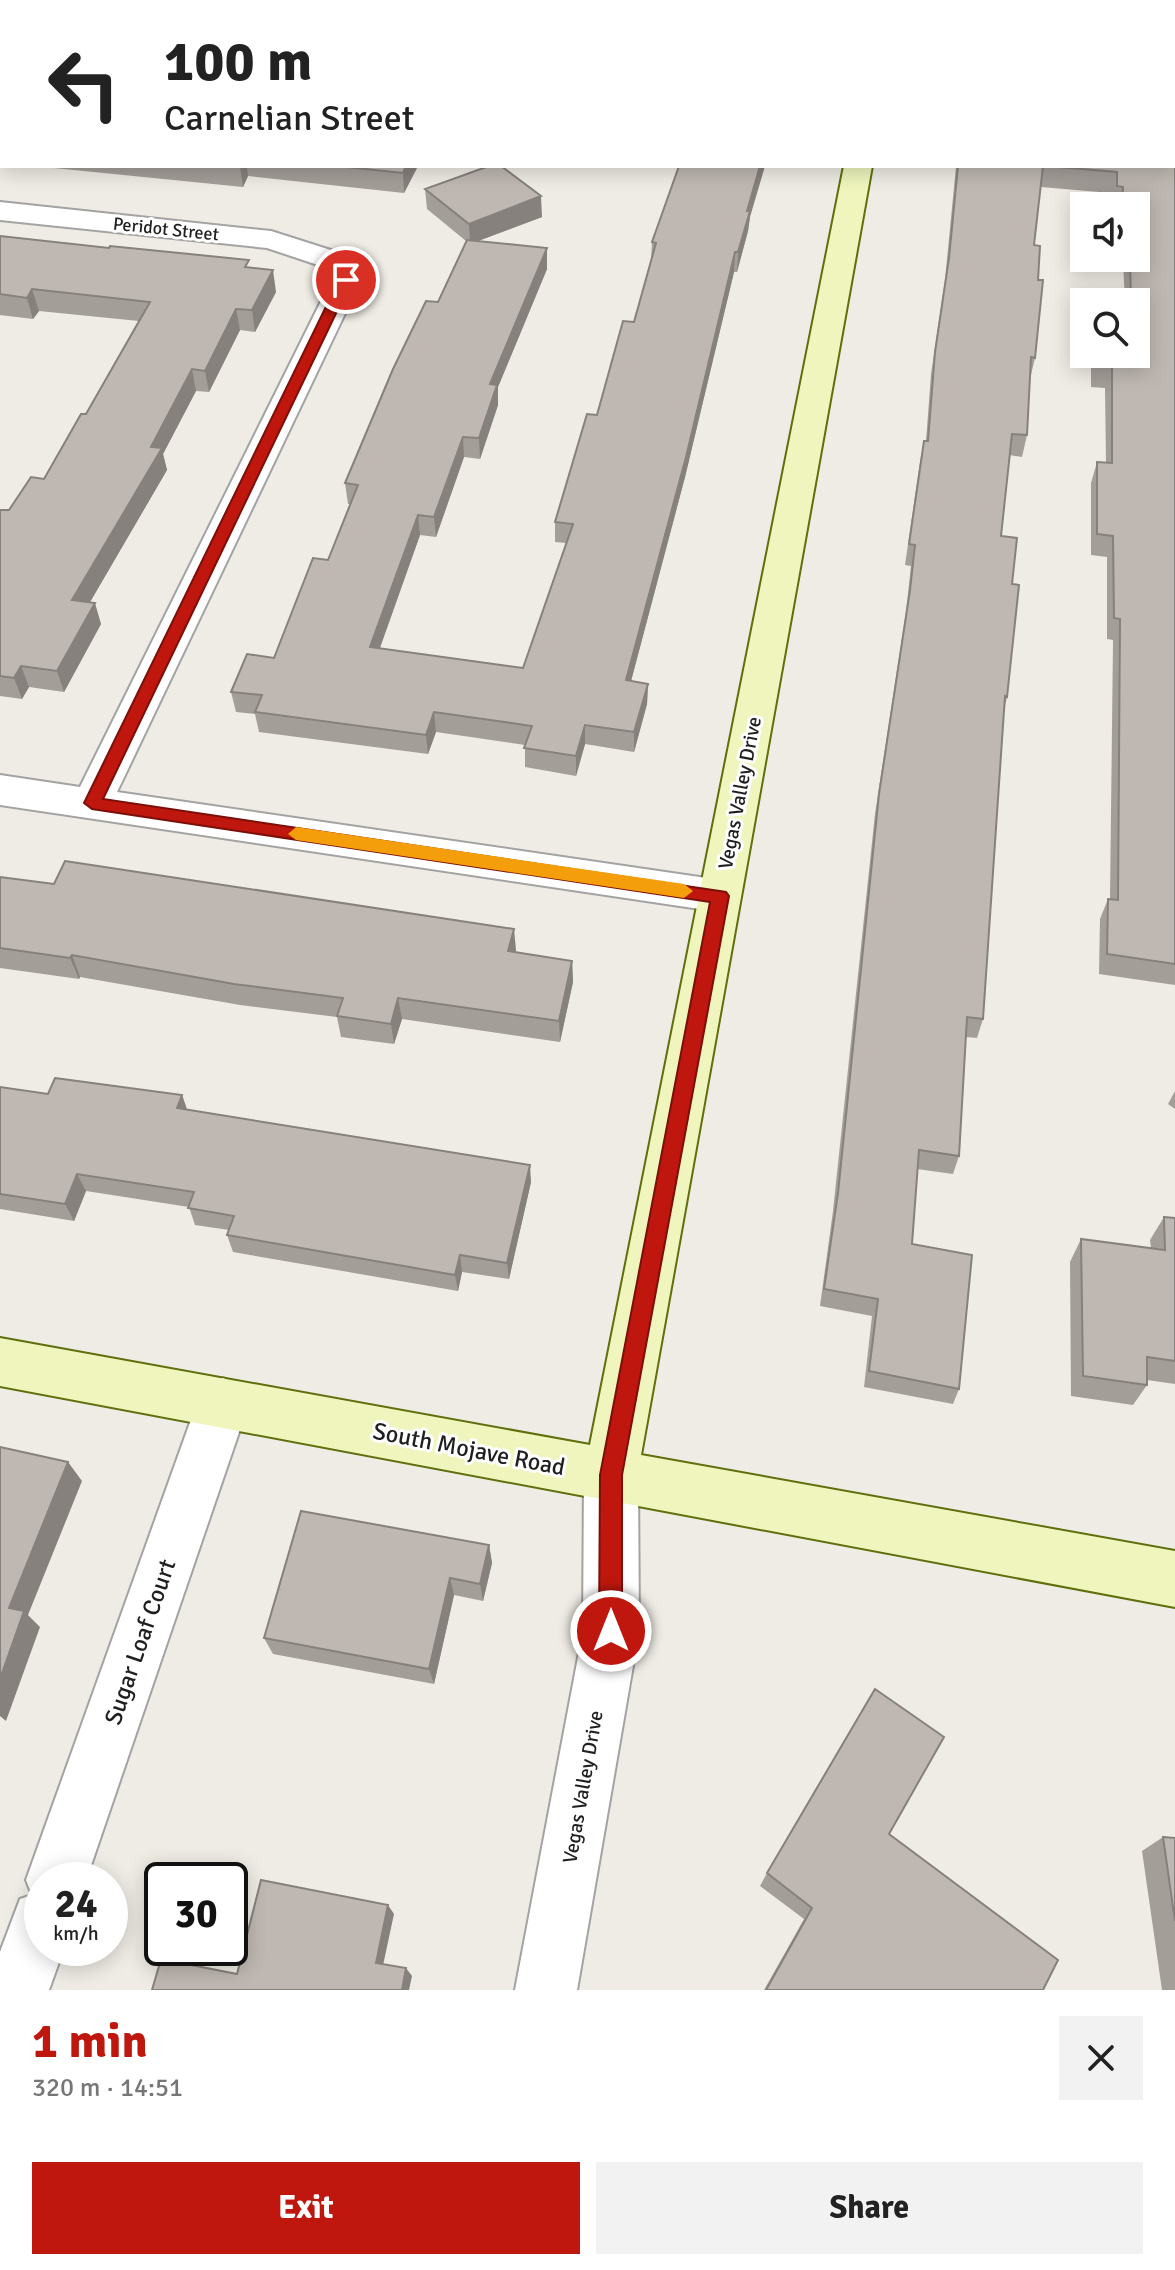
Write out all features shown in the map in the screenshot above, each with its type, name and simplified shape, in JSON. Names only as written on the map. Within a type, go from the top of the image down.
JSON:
[{"type":"street","name":"Vegas Valley Drive","points":[[546,1990],[611,1631],[611,1475],[858,168]]},
{"type":"street","name":"Peridot Street","points":[[0,211],[271,240],[329,259],[346,280],[92,803]]},
{"type":"street","points":[[0,790],[720,896]]},
{"type":"street","name":"South Mojave Road","points":[[0,1362],[1175,1579]]},
{"type":"street","name":"Sugar Loaf Court","points":[[62,1862],[223,1403]]},
{"type":"street","points":[[18,1990],[26,1966]]},
{"type":"building","points":[[356,168],[405,168],[403,173]]},
{"type":"building","points":[[483,168],[504,168],[541,196],[469,224],[425,189]]},
{"type":"building","points":[[678,168],[759,168],[747,211],[750,211],[738,252],[735,252],[686,457],[626,680],[648,684],[634,732],[585,725],[576,756],[524,748],[532,726],[434,712],[426,735],[255,712],[262,695],[231,692],[247,654],[274,658],[313,558],[328,560],[358,485],[345,483],[393,369],[426,301],[438,302],[467,240],[547,248],[490,384],[497,385],[479,438],[463,437],[434,517],[418,515],[370,647],[523,668],[573,524],[555,522],[587,414],[597,415],[623,321],[634,322],[656,243],[652,242]]},
{"type":"building","points":[[958,168],[1043,168],[1034,245],[1040,246],[1038,280],[1043,280],[1035,358],[1031,357],[1027,435],[1012,434],[1001,536],[1017,538],[1012,584],[1019,585],[1005,696],[983,1019],[967,1017],[959,1156],[919,1150],[912,1244],[972,1255],[959,1389],[869,1371],[878,1299],[824,1289],[838,1193],[879,794],[910,590],[915,545],[909,544],[924,441],[928,441],[935,352]]},
{"type":"building","points":[[1070,168],[1175,168],[1175,964],[1107,954],[1108,899],[1118,900],[1120,619],[1114,618],[1113,536],[1097,534],[1097,462],[1112,463],[1112,368],[1150,368],[1150,288],[1131,288],[1130,272],[1150,272],[1150,192],[1123,192],[1123,187],[1117,186],[1117,172]]},
{"type":"building","points":[[0,236],[249,260],[245,267],[273,270],[252,310],[236,309],[205,371],[192,369],[151,447],[162,448],[72,600],[95,603],[57,671],[21,666],[14,678],[0,676],[0,510],[9,510],[31,477],[44,479],[81,414],[86,414],[150,302],[32,289],[27,298],[0,294]]},
{"type":"building","points":[[65,861],[514,929],[508,951],[572,961],[559,1021],[398,998],[391,1024],[337,1016],[343,998],[234,984],[72,955],[70,958],[0,948],[0,877],[54,884]]},
{"type":"building","points":[[55,1078],[182,1095],[177,1108],[530,1165],[507,1263],[460,1255],[455,1275],[227,1235],[234,1216],[188,1208],[194,1192],[77,1174],[65,1204],[0,1194],[0,1087],[48,1094]]},
{"type":"building","points":[[1164,1217],[1175,1218],[1175,1361],[1147,1357],[1147,1385],[1083,1376],[1081,1239],[1165,1250]]},
{"type":"building","points":[[0,1447],[68,1462],[9,1608],[24,1611],[0,1679]]},
{"type":"building","points":[[301,1511],[489,1545],[480,1584],[450,1578],[429,1669],[264,1638]]},
{"type":"building","points":[[875,1689],[944,1737],[889,1834],[1058,1960],[1043,1990],[766,1990],[812,1908],[767,1873]]},
{"type":"building","points":[[1163,1837],[1175,1838],[1175,1921]]},
{"type":"building","points":[[261,1880],[388,1905],[376,1963],[406,1968],[402,1990],[152,1990],[159,1966],[196,1966],[237,1974],[239,1966],[248,1966],[248,1931]]},
{"type":"slow traffic","points":[[296,834],[684,891]]},
{"type":"route","points":[[346,280],[92,803],[720,896],[611,1475],[611,1631]]}]
